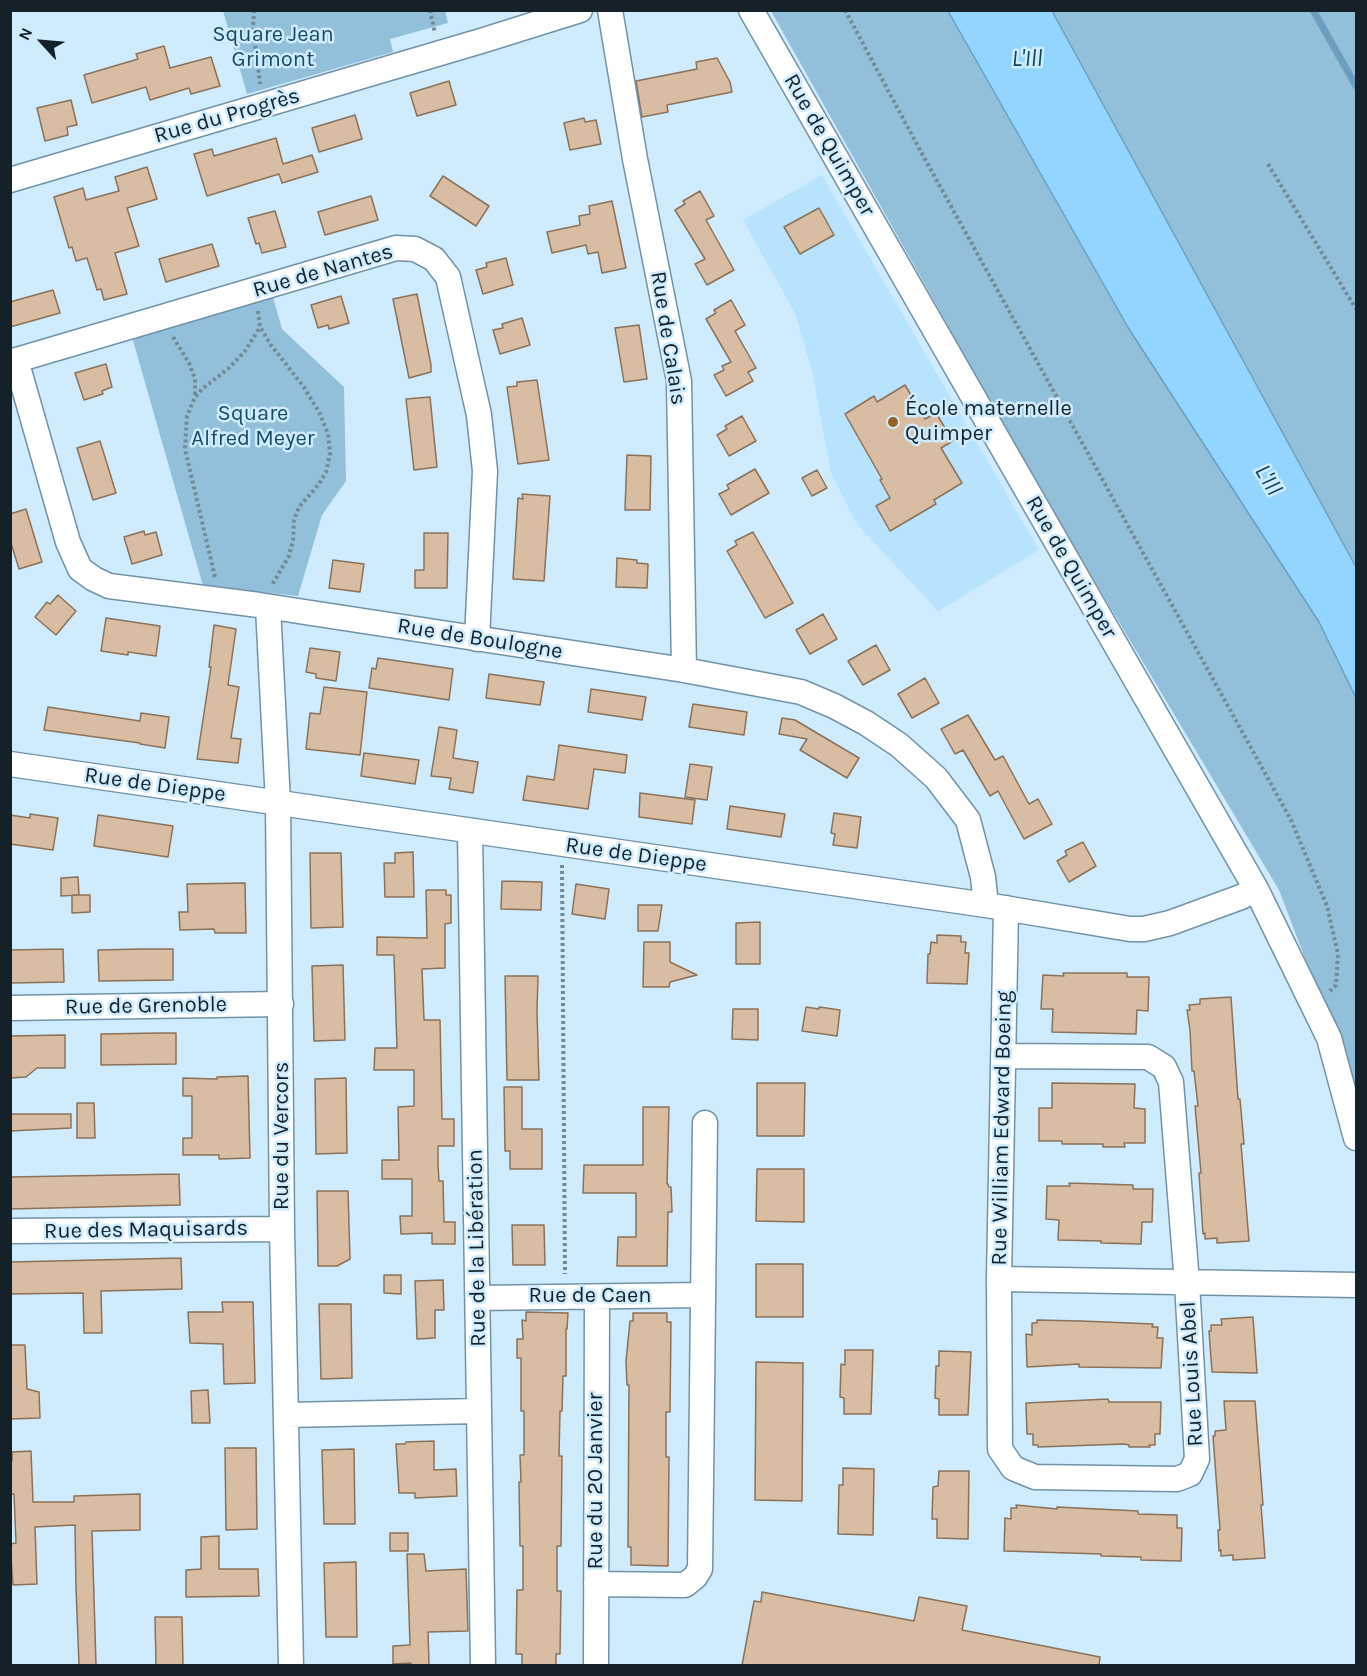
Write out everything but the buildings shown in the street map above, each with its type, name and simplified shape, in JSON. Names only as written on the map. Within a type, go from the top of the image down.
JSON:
[{"type":"street","name":"Rue du Progrès","points":[[10,180],[580,10]]},
{"type":"street","name":"Rue de Calais","points":[[610,10],[635,159],[679,381],[684,670]]},
{"type":"street","name":"Rue de Quimper","points":[[751,10],[1256,890],[1329,1038],[1356,1138]]},
{"type":"street","name":"Rue de Nantes","points":[[14,361],[396,248],[415,249],[434,259],[448,277],[479,415],[485,471],[477,639]]},
{"type":"street","name":"Rue de Boulogne","points":[[14,361],[68,542],[80,569],[94,579],[109,586],[263,606],[684,670],[801,692],[866,723],[899,745],[936,778],[968,820],[983,877],[996,907]]},
{"type":"street","name":"Rue du Vercors","points":[[263,606],[278,803],[282,1229],[291,1665]]},
{"type":"street","name":"Rue de Dieppe","points":[[10,764],[996,907],[1130,929],[1144,929],[1170,923],[1256,890]]},
{"type":"street","name":"Rue de la Libération","points":[[470,831],[483,1665]]},
{"type":"street","name":"Rue William Edward Boeing","points":[[996,907],[1003,1056],[999,1279],[1356,1285]]},
{"type":"street","name":"Rue de Grenoble","points":[[10,1008],[281,1004]]},
{"type":"street","name":"Rue Louis Abel","points":[[999,1279],[1000,1449],[1013,1468],[1035,1477],[1177,1479],[1190,1474],[1197,1459],[1172,1082],[1164,1067],[1148,1058],[1003,1056]]},
{"type":"street","points":[[596,1584],[685,1585],[695,1577],[700,1569],[705,1123]]},
{"type":"street","name":"Rue des Maquisards","points":[[10,1231],[282,1229]]},
{"type":"street","name":"Rue de Caen","points":[[478,1298],[703,1295]]},
{"type":"street","name":"Rue du 20 Janvier","points":[[596,1665],[597,1297]]},
{"type":"street","points":[[286,1415],[479,1411]]},
{"type":"path","points":[[254,10],[253,28],[263,106]]},
{"type":"path","points":[[845,10],[921,152],[1291,820],[1327,906],[1338,954],[1336,985],[1314,1006]]},
{"type":"path","points":[[1268,164],[1356,309]]},
{"type":"path","points":[[255,290],[260,327],[319,412],[328,434],[330,454],[326,472],[319,484],[299,507],[294,520],[289,556],[263,606]]},
{"type":"path","points":[[161,317],[189,363],[195,379],[195,397]]},
{"type":"path","points":[[220,601],[185,449],[187,416],[195,397],[245,351],[260,327]]},
{"type":"path","points":[[563,844],[565,1280],[563,1296]]},
{"type":"shaded area","name":"École maternelle Quimper","points":[[822,175],[1039,550],[938,611],[856,523],[831,473],[812,371],[795,313],[743,220]]},
{"type":"green space","name":"Square Jean Grimont","points":[[223,11],[445,11],[448,23],[390,39],[393,52],[247,94]]},
{"type":"green space","points":[[771,11],[948,11],[1129,329],[1319,622],[1356,698],[1356,1092],[1279,890],[1042,493]]},
{"type":"green space","points":[[1052,11],[1356,11],[1356,567]]},
{"type":"green space","name":"Square Alfred Meyer","points":[[272,294],[282,329],[344,387],[346,481],[322,515],[298,596],[203,586],[132,337]]},
{"type":"water","name":"L'Ill","points":[[948,11],[1052,11],[1356,567],[1356,698],[1319,622],[1129,329]]},
{"type":"waterway","points":[[1313,10],[1356,86]]},
{"type":"place","name":"École maternelle Quimper","points":[[893,422]]}]
